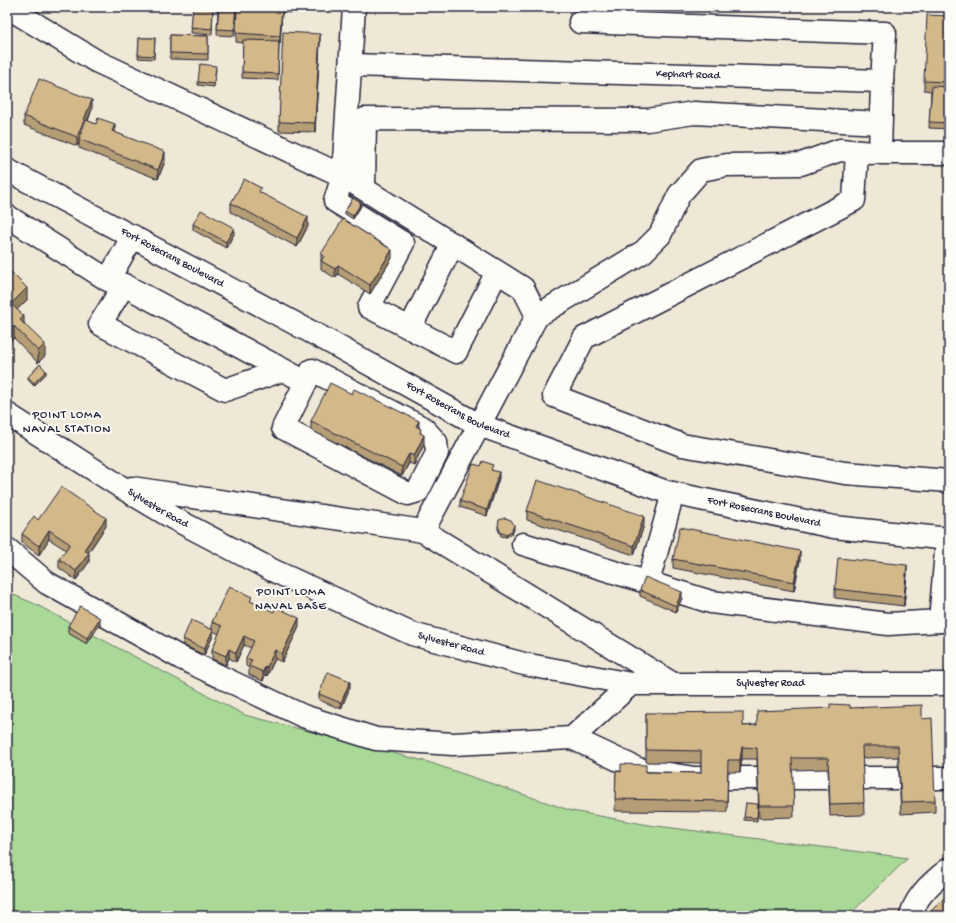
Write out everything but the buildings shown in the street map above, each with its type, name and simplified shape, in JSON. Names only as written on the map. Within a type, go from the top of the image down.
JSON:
[{"type":"street","points":[[7,7],[96,61],[343,176],[364,188],[523,288],[537,316]]},
{"type":"street","points":[[354,7],[352,65],[343,176],[335,201],[403,243],[370,307],[456,352],[497,272]]},
{"type":"street","points":[[580,22],[885,33],[880,123],[880,153]]},
{"type":"street","name":"Kephart Road","points":[[352,65],[882,81]]},
{"type":"street","points":[[364,188],[365,119],[647,120],[694,113],[880,123]]},
{"type":"street","points":[[423,531],[537,316],[642,252],[660,235],[678,195],[701,170],[727,165],[801,164],[840,150],[857,153],[949,153]]},
{"type":"street","points":[[857,153],[854,200],[584,338],[554,396],[682,445],[845,473],[949,481]]},
{"type":"street","name":"Fort Rosecrans Boulevard","points":[[7,170],[328,341],[479,425],[673,493],[834,527],[948,539]]},
{"type":"street","points":[[7,216],[116,282],[283,370],[309,376],[423,428],[436,442],[437,453],[418,491],[408,494],[283,428],[309,376],[328,341]]},
{"type":"street","points":[[133,236],[100,324],[225,390],[283,370]]},
{"type":"street","points":[[410,328],[453,244]]},
{"type":"street","name":"Sylvester Road","points":[[7,414],[121,487],[174,518],[272,570],[412,634],[524,664],[631,684],[949,684]]},
{"type":"street","points":[[121,487],[423,531],[674,684]]},
{"type":"street","points":[[648,582],[673,493]]},
{"type":"street","points":[[523,544],[711,602],[888,624],[944,621],[948,539]]},
{"type":"street","points":[[7,549],[47,583],[181,658],[303,716],[376,739],[453,744],[572,738],[638,769],[694,778],[949,778]]},
{"type":"street","points":[[572,738],[631,684]]},
{"type":"street","points":[[911,916],[912,910],[931,882],[949,869]]},
{"type":"green space","points":[[7,592],[35,604],[245,715],[428,762],[572,811],[649,825],[908,858],[848,916],[7,916]]},
{"type":"district","name":"POINT LOMA NAVAL STATION","points":[[67,423]]},
{"type":"district","name":"POINT LOMA NAVAL BASE","points":[[291,600]]}]
